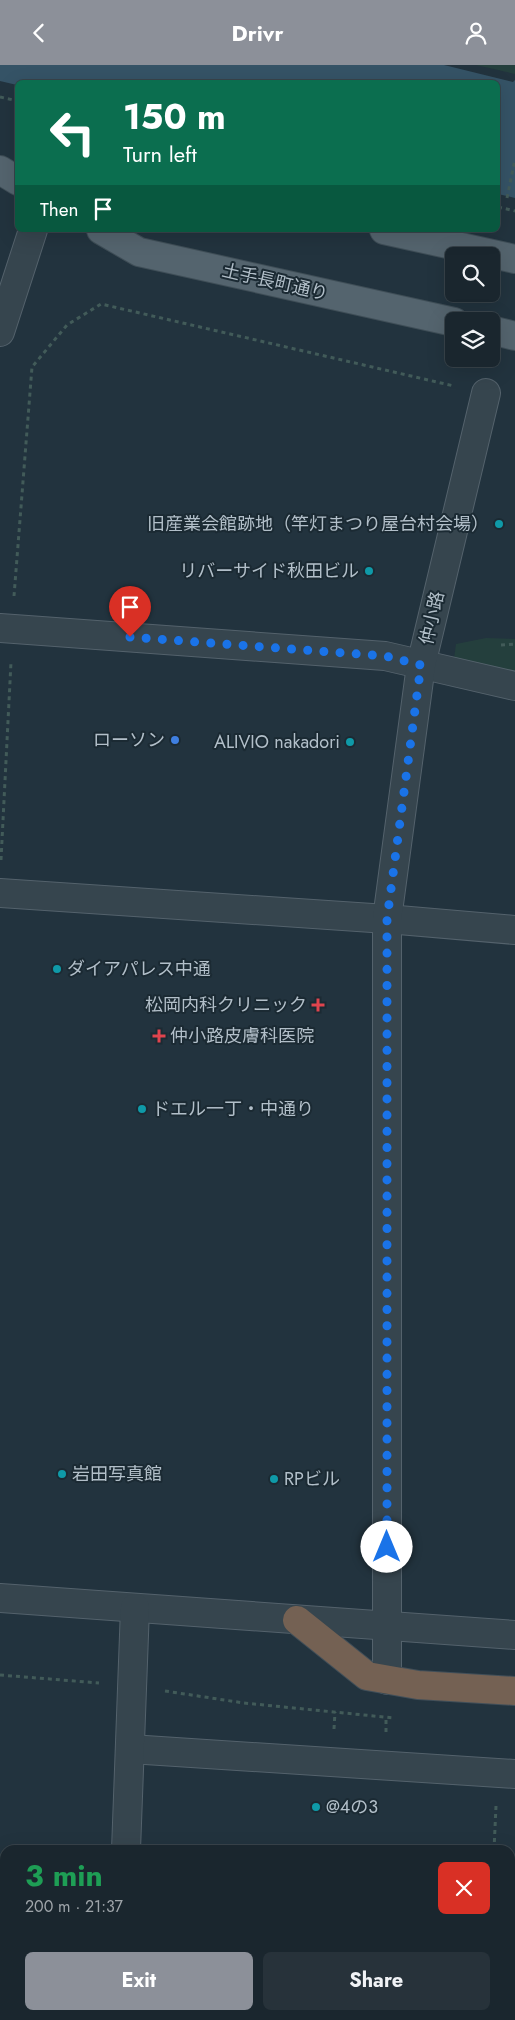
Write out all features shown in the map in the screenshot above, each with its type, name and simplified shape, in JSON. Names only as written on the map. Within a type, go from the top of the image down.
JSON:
[{"type":"highway","points":[[297,1620],[367,1676],[418,1685],[515,1691]]},
{"type":"main road","points":[[0,171],[15,179]]},
{"type":"main road","name":"土手長町通り","points":[[105,232],[139,251],[445,320]]},
{"type":"main road","points":[[393,232],[515,259]]},
{"type":"main road","points":[[500,332],[515,335]]},
{"type":"street","points":[[0,332],[32,232]]},
{"type":"street","name":"仲小路","points":[[387,1680],[387,919],[421,665],[486,393]]},
{"type":"street","points":[[6,629],[385,656],[515,686]]},
{"type":"street","points":[[0,893],[387,919],[515,930]]},
{"type":"street","points":[[0,1598],[515,1635]]},
{"type":"street","points":[[126,1845],[136,1608]]},
{"type":"street","points":[[130,1749],[515,1774]]},
{"type":"path","points":[[0,97],[15,100]]},
{"type":"path","points":[[507,198],[515,159]]},
{"type":"path","points":[[500,207],[515,211]]},
{"type":"path","points":[[0,893],[6,629],[32,367],[67,325],[101,303],[486,393]]},
{"type":"path","points":[[0,1675],[132,1685],[244,1703],[396,1718]]},
{"type":"green space","points":[[476,65],[515,65],[515,74]]},
{"type":"green space","points":[[486,638],[515,639],[515,680],[453,666],[456,644]]},
{"type":"water","points":[[0,65],[444,65],[513,82],[515,80],[515,198],[500,194],[500,80],[15,80],[15,85],[0,81]]},
{"type":"place","name":"旧産業会館跡地（竿灯まつり屋台村会場）","points":[[499,524]]},
{"type":"place","name":"リバーサイド秋田ビル","points":[[369,571]]},
{"type":"place","name":"ローソン","points":[[175,740]]},
{"type":"place","name":"ALIVIO nakadori","points":[[350,742]]},
{"type":"place","name":"ダイアパレス中通","points":[[57,969]]},
{"type":"place","name":"松岡内科クリニック","points":[[318,1005]]},
{"type":"place","name":"仲小路皮膚科医院","points":[[159,1036]]},
{"type":"place","name":"ドエル一丁・中通り","points":[[142,1109]]},
{"type":"place","name":"岩田写真館","points":[[62,1474]]},
{"type":"place","name":"RPビル","points":[[274,1479]]},
{"type":"place","name":"@4の3","points":[[316,1807]]},
{"type":"route","points":[[130,637],[385,656],[421,665],[387,919],[387,1547]]}]
